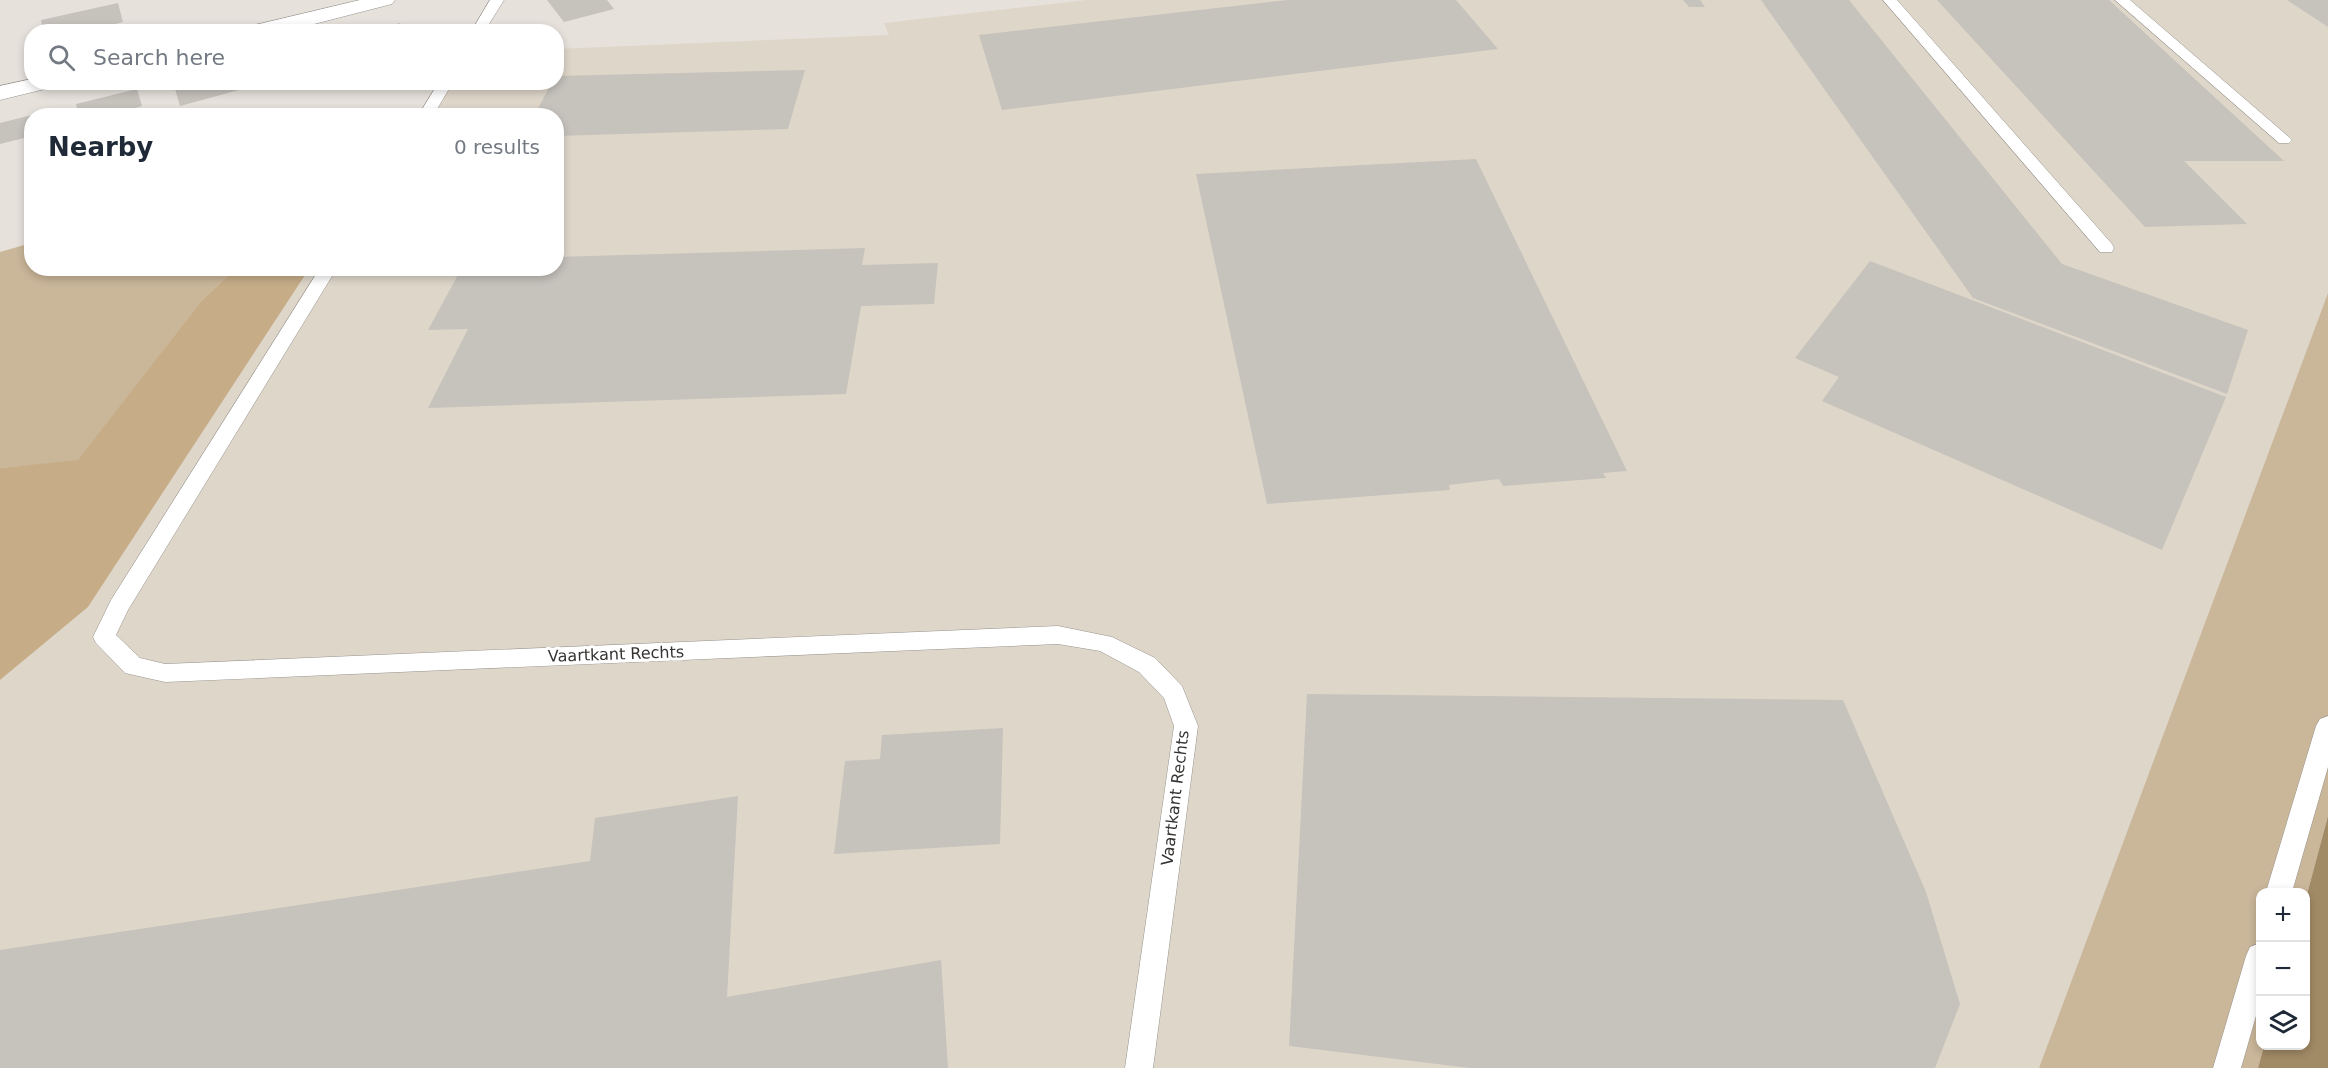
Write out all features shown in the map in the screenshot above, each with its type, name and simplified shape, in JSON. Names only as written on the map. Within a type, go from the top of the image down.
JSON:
[{"type":"street","points":[[288,24],[385,0]]},
{"type":"street","points":[[0,93],[24,87]]},
{"type":"lane","points":[[482,24],[497,0]]},
{"type":"lane","points":[[1890,0],[2106,249]]},
{"type":"lane","points":[[2122,0],[2284,140]]},
{"type":"lane","points":[[430,108],[441,90]]},
{"type":"lane","name":"Vaartkant Rechts","points":[[324,276],[118,606],[104,637],[134,666],[165,673],[1058,634],[1104,643],[1147,666],[1174,693],[1186,726],[1139,1068]]},
{"type":"lane","points":[[2280,888],[2328,726]]},
{"type":"lane","points":[[2227,1068],[2256,970]]},
{"type":"shaded area","points":[[1086,0],[2328,0],[2328,293],[2039,1068],[0,1068],[0,680],[88,607],[304,276],[564,276],[564,108],[430,108],[441,90],[564,90],[564,49],[889,35],[884,23]]},
{"type":"shaded area","points":[[24,245],[24,276],[228,276],[201,301],[78,461],[0,468],[0,252]]},
{"type":"shaded area","points":[[228,276],[304,276],[88,607],[0,680],[0,468],[78,460],[201,301]]},
{"type":"shaded area","points":[[2328,293],[2328,816],[2309,888],[2256,888],[2256,1050],[2263,1050],[2258,1068],[2039,1068]]},
{"type":"shaded area","points":[[2328,816],[2328,1068],[2258,1068],[2263,1050],[2310,1050],[2309,888]]},
{"type":"building","points":[[547,0],[607,0],[614,9],[564,22]]},
{"type":"building","points":[[1288,0],[1456,0],[1498,49],[1002,110],[979,35]]},
{"type":"building","points":[[1683,0],[1700,0],[1705,7],[1689,7]]},
{"type":"building","points":[[1761,0],[1849,0],[2062,264],[2248,330],[2227,394],[1973,298]]},
{"type":"building","points":[[1937,0],[2109,0],[2284,161],[2184,161],[2247,224],[2145,227]]},
{"type":"building","points":[[2287,0],[2328,0],[2328,27]]},
{"type":"building","points":[[118,3],[123,22],[115,24],[42,24],[41,20]]},
{"type":"building","points":[[805,70],[788,129],[564,136],[564,108],[538,108],[548,90],[564,90],[564,76]]},
{"type":"building","points":[[137,90],[142,106],[77,108],[76,104]]},
{"type":"building","points":[[175,90],[239,90],[180,106]]},
{"type":"building","points":[[24,117],[24,138],[0,144],[0,123]]},
{"type":"building","points":[[1476,159],[1627,471],[1603,473],[1606,478],[1503,486],[1499,479],[1449,485],[1450,490],[1267,504],[1196,174]]},
{"type":"building","points":[[865,248],[862,265],[938,263],[934,304],[861,306],[846,394],[428,408],[468,329],[428,330],[457,276],[564,276],[564,257]]},
{"type":"building","points":[[1870,261],[2226,397],[2162,550],[1822,401],[1839,377],[1795,358]]},
{"type":"building","points":[[1307,694],[1843,700],[1926,892],[1960,1004],[1935,1068],[1470,1068],[1289,1046]]},
{"type":"building","points":[[1003,728],[1000,844],[834,854],[845,761],[880,759],[882,735]]},
{"type":"building","points":[[738,796],[727,997],[941,960],[948,1068],[0,1068],[0,950],[590,861],[595,818]]}]
